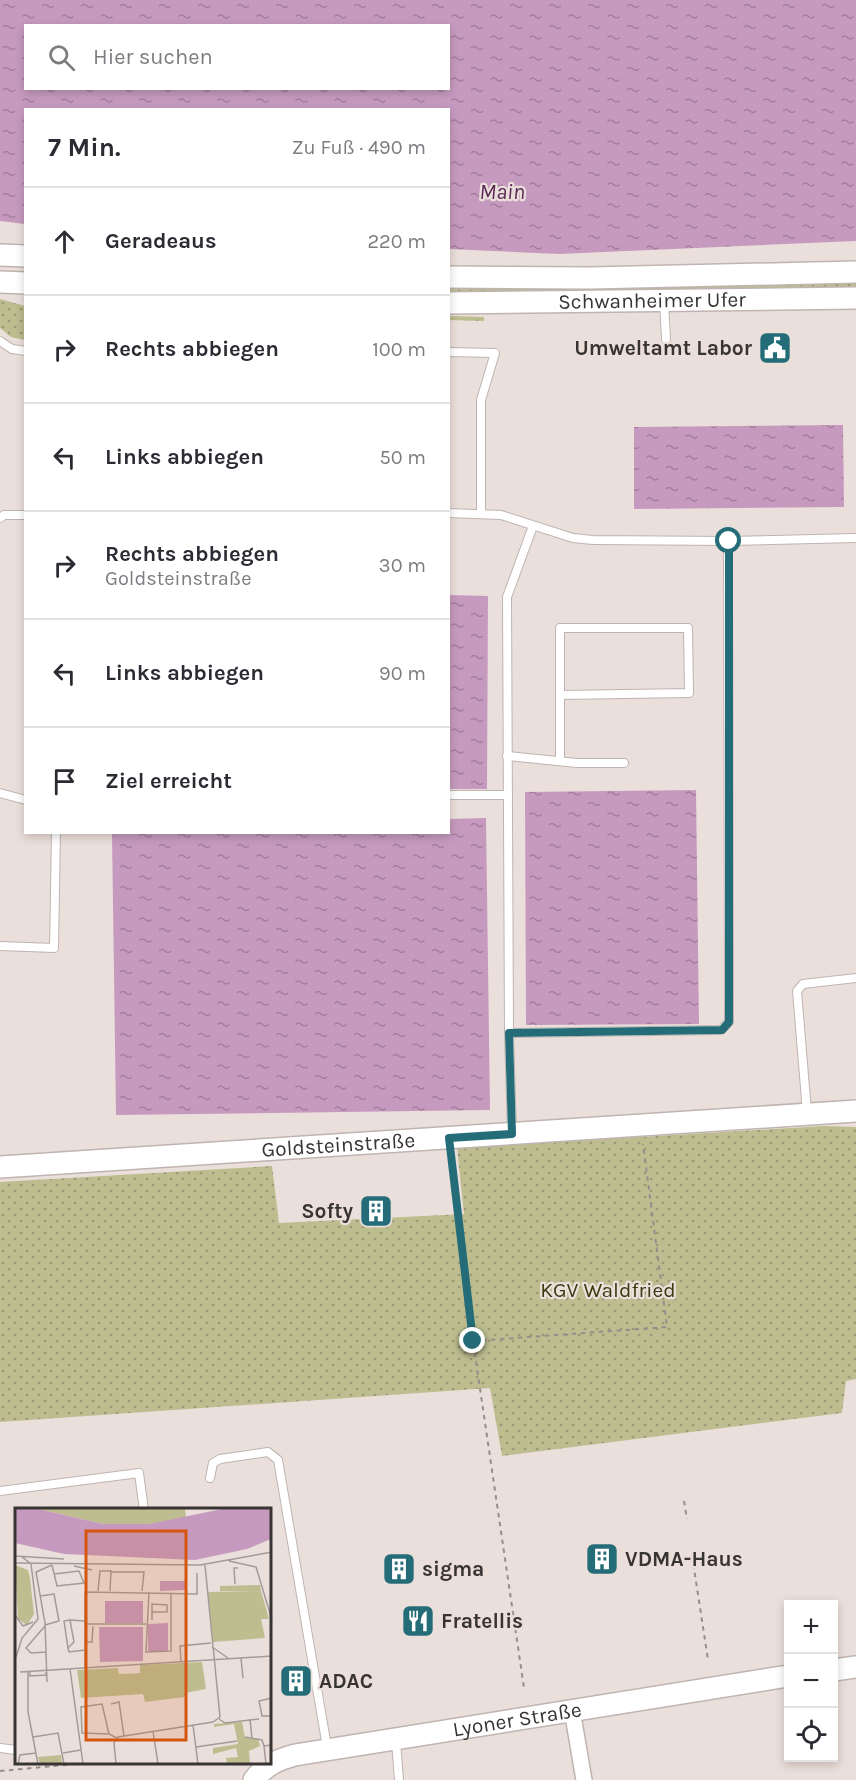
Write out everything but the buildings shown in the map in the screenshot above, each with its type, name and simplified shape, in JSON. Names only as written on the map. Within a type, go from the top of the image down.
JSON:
[{"type":"main road","points":[[0,255],[24,256]]},
{"type":"main road","name":"Schwanheimer Ufer","points":[[450,277],[591,278],[856,272]]},
{"type":"main road","name":"Schwanheimer Ufer","points":[[450,303],[856,298]]},
{"type":"main road","name":"Goldsteinstraße","points":[[0,1167],[856,1111]]},
{"type":"main road","points":[[838,1669],[856,1667]]},
{"type":"main road","name":"Lyoner Straße","points":[[272,1762],[328,1749],[784,1678]]},
{"type":"street","points":[[572,1710],[584,1780]]},
{"type":"lane","points":[[664,302],[666,339]]},
{"type":"lane","points":[[0,341],[12,349],[24,351]]},
{"type":"lane","points":[[450,352],[495,353],[481,400],[481,514]]},
{"type":"lane","points":[[450,513],[501,515],[573,538],[593,540],[729,541],[856,538]]},
{"type":"lane","points":[[0,518],[4,515],[24,515]]},
{"type":"lane","points":[[512,1134],[509,1033],[507,597],[533,526]]},
{"type":"lane","points":[[509,1033],[722,1030],[729,1022],[729,541]]},
{"type":"lane","points":[[560,695],[689,693],[688,628],[560,628],[560,695],[560,761]]},
{"type":"lane","points":[[507,756],[560,761],[624,763]]},
{"type":"lane","points":[[0,793],[24,799]]},
{"type":"lane","points":[[450,795],[508,795]]},
{"type":"lane","points":[[0,946],[54,948],[57,834]]},
{"type":"lane","points":[[807,1114],[797,991],[803,984],[856,978]]},
{"type":"lane","points":[[210,1478],[213,1463],[220,1459],[268,1452],[278,1460],[328,1749]]},
{"type":"lane","points":[[0,1491],[138,1473],[144,1508]]},
{"type":"lane","points":[[396,1739],[399,1780]]},
{"type":"lane","points":[[0,1749],[15,1750]]},
{"type":"path","points":[[473,1341],[667,1327],[641,1125]]},
{"type":"path","points":[[449,1138],[473,1341],[524,1688]]},
{"type":"path","points":[[684,1501],[687,1519]]},
{"type":"path","points":[[692,1555],[708,1660]]},
{"type":"path","points":[[0,1771],[64,1765]]},
{"type":"green space","points":[[856,282],[856,288],[623,291],[623,286]]},
{"type":"green space","points":[[450,287],[615,287],[616,291],[450,291]]},
{"type":"green space","points":[[0,299],[24,306],[24,340],[11,337],[0,328]]},
{"type":"green space","points":[[450,316],[484,317],[484,321],[450,320]]},
{"type":"green space","name":"KGV Waldfried","points":[[824,1126],[856,1127],[856,1379],[846,1381],[842,1413],[502,1456],[490,1388],[0,1422],[0,1182],[272,1166],[279,1223],[464,1214],[457,1148]]},
{"type":"water","name":"Main","points":[[0,0],[856,0],[856,241],[559,254],[450,249],[450,108],[24,108],[24,224],[0,221]]},
{"type":"water","points":[[843,425],[844,507],[634,509],[634,427]]},
{"type":"water","points":[[450,595],[488,596],[487,789],[450,789]]},
{"type":"water","points":[[696,790],[699,1024],[526,1025],[525,792]]},
{"type":"water","points":[[486,818],[490,1110],[116,1115],[112,834],[450,834],[450,819]]},
{"type":"place","name":"Umweltamt Labor","points":[[775,348]]},
{"type":"place","name":"Softy","points":[[376,1211]]},
{"type":"place","name":"VDMA-Haus","points":[[602,1559]]},
{"type":"place","name":"sigma","points":[[399,1569]]},
{"type":"place","name":"Fratellis","points":[[418,1621]]},
{"type":"place","name":"ADAC","points":[[296,1681]]},
{"type":"route","points":[[473,1341],[449,1138],[512,1134],[509,1033],[722,1030],[729,1022],[729,541]]}]
